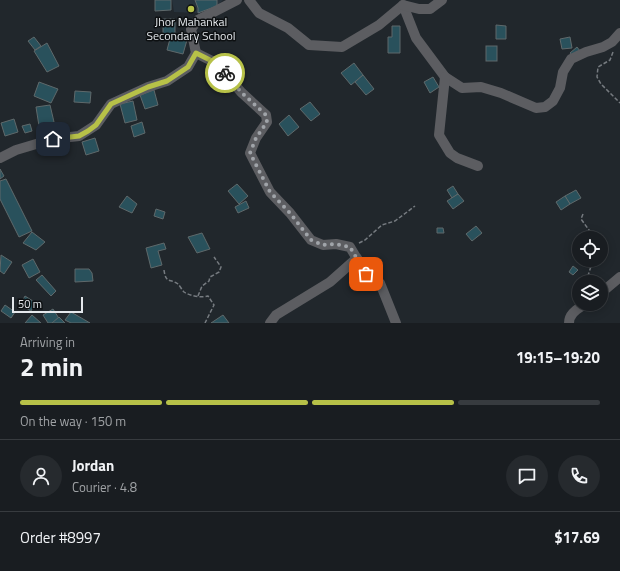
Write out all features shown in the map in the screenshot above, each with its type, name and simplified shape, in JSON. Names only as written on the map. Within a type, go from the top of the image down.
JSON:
[{"type":"street","points":[[0,158],[16,150],[53,139],[84,134],[96,125],[111,104],[148,87],[167,81],[188,67],[196,53],[191,29],[198,20],[237,0]]},
{"type":"street","points":[[249,0],[259,13],[288,28],[309,45],[342,47],[379,24],[403,5]]},
{"type":"street","points":[[403,5],[419,9],[430,9],[442,0]]},
{"type":"street","points":[[403,5],[416,38],[445,77],[462,88],[482,87],[536,108],[545,107],[553,101],[560,88],[563,72],[572,59],[586,52],[603,47],[612,42],[620,33]]},
{"type":"street","points":[[196,53],[214,62],[226,73],[241,92],[266,115],[267,122],[256,138],[250,153],[270,192],[290,213],[311,240],[323,245],[336,244],[350,247],[366,274],[380,283],[396,323]]},
{"type":"street","points":[[445,77],[439,135],[445,146],[453,155],[478,166]]},
{"type":"street","points":[[270,323],[276,315],[330,282],[357,258]]},
{"type":"street","points":[[608,287],[620,277]]},
{"type":"street","points":[[569,323],[569,318],[576,311]]},
{"type":"path","points":[[612,42],[612,56],[610,60],[598,67],[598,77],[601,84],[620,103]]},
{"type":"path","points":[[350,247],[365,240],[382,225],[395,221],[415,206]]},
{"type":"path","points":[[583,214],[581,219],[589,231]]},
{"type":"path","points":[[198,296],[202,286],[209,281],[210,277],[219,272],[221,267],[214,257]]},
{"type":"path","points":[[164,270],[165,276],[170,282],[178,284],[184,292],[204,298],[208,296],[214,305],[205,323]]},
{"type":"shaded area","name":"Jhor Mahankal Secondary School","points":[[172,0],[223,0],[217,6],[198,13],[174,12]]},
{"type":"building","points":[[155,0],[171,0],[171,10],[155,11]]},
{"type":"building","points":[[195,0],[217,0],[217,6],[198,13]]},
{"type":"building","points":[[163,19],[175,19],[175,34],[163,34]]},
{"type":"building","points":[[496,25],[506,26],[506,39],[496,39]]},
{"type":"building","points":[[392,26],[400,26],[400,53],[388,53],[388,37],[392,37]]},
{"type":"building","points":[[171,35],[187,40],[183,54],[167,50]]},
{"type":"building","points":[[34,37],[41,46],[35,50],[28,41]]},
{"type":"building","points":[[570,37],[572,48],[562,49],[560,39]]},
{"type":"building","points":[[47,43],[59,66],[47,72],[34,51]]},
{"type":"building","points":[[486,46],[497,46],[497,61],[486,61]]},
{"type":"building","points":[[577,47],[580,51],[573,57],[570,53]]},
{"type":"building","points":[[354,63],[363,75],[351,85],[341,73]]},
{"type":"building","points":[[363,75],[374,89],[366,95],[355,82]]},
{"type":"building","points":[[433,77],[439,87],[430,93],[424,82]]},
{"type":"building","points":[[39,82],[58,89],[51,103],[34,96]]},
{"type":"building","points":[[154,90],[158,105],[145,109],[140,95]]},
{"type":"building","points":[[75,91],[91,92],[90,103],[74,102]]},
{"type":"building","points":[[133,101],[137,120],[125,123],[120,104]]},
{"type":"building","points":[[310,102],[320,114],[311,121],[300,109]]},
{"type":"building","points":[[50,105],[54,122],[39,126],[36,107]]},
{"type":"building","points":[[289,115],[299,127],[288,136],[279,124]]},
{"type":"building","points":[[14,119],[18,132],[5,136],[1,123]]},
{"type":"building","points":[[142,122],[145,133],[134,137],[131,126]]},
{"type":"building","points":[[30,124],[32,131],[25,133],[22,126]]},
{"type":"building","points":[[95,138],[99,151],[86,155],[82,142]]},
{"type":"building","points":[[0,169],[4,176],[0,179]]},
{"type":"building","points":[[6,179],[32,231],[19,237],[0,199],[0,181]]},
{"type":"building","points":[[237,184],[248,196],[239,204],[228,191]]},
{"type":"building","points":[[453,186],[458,194],[452,198],[447,190]]},
{"type":"building","points":[[576,190],[581,198],[570,204],[565,196]]},
{"type":"building","points":[[458,194],[464,201],[453,209],[447,201]]},
{"type":"building","points":[[127,196],[137,204],[132,213],[119,207]]},
{"type":"building","points":[[565,196],[570,204],[561,210],[556,202]]},
{"type":"building","points":[[246,201],[249,208],[238,213],[235,207]]},
{"type":"building","points":[[156,209],[165,212],[163,219],[154,216]]},
{"type":"building","points":[[476,226],[482,233],[472,241],[466,234]]},
{"type":"building","points":[[437,228],[443,228],[444,233],[437,233]]},
{"type":"building","points":[[32,232],[45,242],[36,250],[23,243]]},
{"type":"building","points":[[202,233],[210,249],[197,253],[188,237]]},
{"type":"building","points":[[164,243],[166,249],[158,251],[162,265],[151,268],[146,248]]},
{"type":"building","points":[[1,255],[12,262],[4,274],[0,271]]},
{"type":"building","points":[[33,259],[40,272],[29,278],[22,265]]},
{"type":"building","points":[[572,267],[578,270],[573,275],[569,272]]},
{"type":"building","points":[[75,269],[89,269],[92,273],[93,281],[75,282]]},
{"type":"building","points":[[42,275],[56,291],[51,296],[36,280]]},
{"type":"building","points":[[25,296],[36,303],[31,311],[20,305]]},
{"type":"building","points":[[5,305],[15,312],[11,318],[1,311]]},
{"type":"building","points":[[53,309],[60,320],[55,323],[48,323],[43,315]]},
{"type":"building","points":[[71,312],[90,323],[71,323],[65,320]]},
{"type":"building","points":[[32,315],[41,323],[25,323]]},
{"type":"building","points":[[223,315],[229,323],[211,323]]},
{"type":"building","points":[[59,317],[65,323],[52,323]]},
{"type":"way so far","points":[[225,73],[241,92],[258,106],[266,115],[267,122],[256,138],[250,153],[270,192],[290,213],[311,240],[323,245],[336,244],[350,247],[366,274]]},
{"type":"place","name":"Jhor Mahankal Secondary School","points":[[191,9]]},
{"type":"route","points":[[53,139],[79,136],[88,131],[96,125],[111,104],[148,87],[167,81],[188,67],[196,53],[214,62],[225,73]]}]
